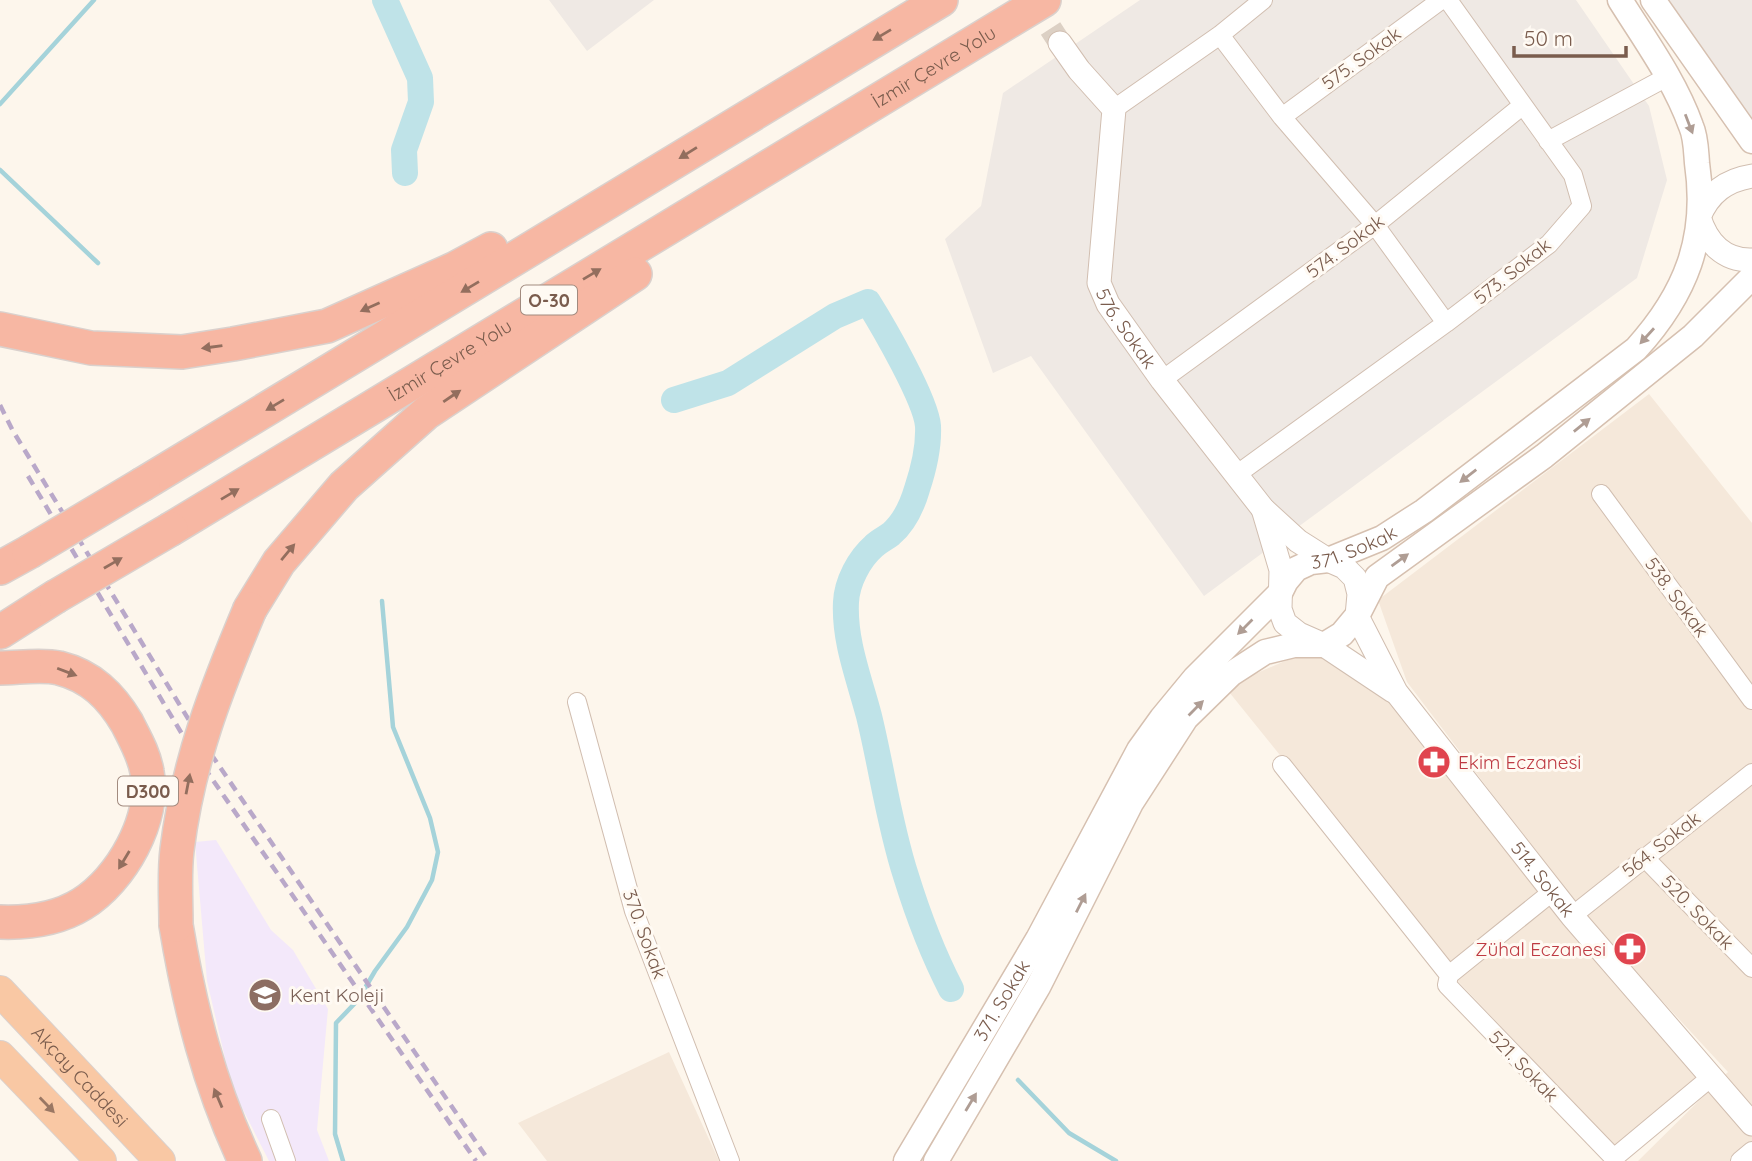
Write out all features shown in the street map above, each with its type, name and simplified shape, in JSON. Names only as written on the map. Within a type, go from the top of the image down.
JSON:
[{"type":"highway","name":"O-30","points":[[0,568],[941,0]]},
{"type":"highway","name":"İzmir Çevre Yolu","points":[[0,632],[1044,0]]},
{"type":"highway","points":[[245,1161],[214,1087],[186,981],[176,925],[176,853],[191,766],[214,694],[250,609],[279,562],[344,486],[426,413],[839,141],[927,71]]},
{"type":"highway","points":[[0,329],[91,348],[182,352],[233,345],[327,326],[454,270],[531,227],[653,174]]},
{"type":"highway","name":"D300","points":[[0,668],[58,668],[96,684],[112,701],[134,736],[145,762],[149,789],[140,832],[114,877],[82,904],[37,922],[0,922]]},
{"type":"highway","name":"Akçay Caddesi","points":[[0,991],[160,1161]]},
{"type":"highway","points":[[0,1056],[101,1161]]},
{"type":"main road","name":"371. Sokak","points":[[906,1161],[1038,939],[1139,750],[1195,678],[1280,593],[1296,569],[1311,562],[1328,560],[1382,538],[1424,511],[1636,349],[1656,327],[1684,280],[1693,257],[1699,217],[1700,182],[1692,128],[1667,77],[1620,0]]},
{"type":"main road","points":[[1653,0],[1752,141]]},
{"type":"main road","name":"371. Sokak","points":[[936,1161],[1038,987],[1131,803],[1186,718],[1231,674],[1265,652],[1294,645],[1324,645],[1342,634],[1357,616],[1377,577],[1544,456],[1682,345],[1752,277]]},
{"type":"street","points":[[1060,43],[1079,70],[1114,109],[1220,35],[1263,0]]},
{"type":"street","name":"575. Sokak","points":[[1282,117],[1441,0]]},
{"type":"street","name":"573. Sokak","points":[[1236,475],[1446,323],[1549,244],[1582,206],[1573,175],[1448,0]]},
{"type":"street","points":[[1220,35],[1282,117],[1375,225],[1446,323]]},
{"type":"street","points":[[1548,141],[1667,77]]},
{"type":"street","name":"574. Sokak","points":[[1162,380],[1375,225],[1523,105]]},
{"type":"street","name":"576. Sokak","points":[[1114,109],[1099,283],[1108,304],[1162,380],[1263,509]]},
{"type":"street","points":[[1752,176],[1737,178],[1711,195],[1699,217],[1704,232],[1717,249],[1738,260],[1752,260]]},
{"type":"street","name":"538. Sokak","points":[[1601,494],[1752,700]]},
{"type":"street","points":[[1263,509],[1298,541],[1344,567],[1355,578],[1359,594],[1357,616],[1395,692]]},
{"type":"street","points":[[1263,509],[1281,570],[1280,610],[1284,623],[1298,634],[1324,645],[1395,692]]},
{"type":"street","name":"514. Sokak","points":[[1395,692],[1572,916],[1710,1078],[1748,1113]]},
{"type":"street","name":"370. Sokak","points":[[577,702],[634,911],[730,1161]]},
{"type":"street","points":[[1282,765],[1449,975],[1552,892]]},
{"type":"street","name":"564. Sokak","points":[[1572,916],[1752,773]]},
{"type":"street","name":"520. Sokak","points":[[1644,857],[1752,968]]},
{"type":"street","name":"521. Sokak","points":[[1449,975],[1447,985],[1614,1159],[1710,1078]]},
{"type":"street","points":[[271,1119],[286,1161]]},
{"type":"street","points":[[1740,1161],[1752,1151]]},
{"type":"shaded area","points":[[549,0],[654,0],[587,51]]},
{"type":"shaded area","points":[[1140,0],[1576,0],[1649,106],[1667,180],[1637,278],[1204,596],[1031,356],[993,373],[945,239],[981,206],[1003,93]]},
{"type":"shaded area","points":[[1668,0],[1752,0],[1752,120]]},
{"type":"shaded area","points":[[1649,394],[1752,523],[1752,1161],[1638,1161],[1728,1072],[1591,924],[1407,682],[1378,600]]},
{"type":"shaded area","points":[[1310,650],[1392,697],[1544,890],[1450,966],[1225,687]]},
{"type":"shaded area","name":"Kent Koleji","points":[[216,840],[271,930],[293,950],[328,1009],[317,1130],[329,1161],[269,1161],[232,1088],[207,981],[195,842]]},
{"type":"shaded area","points":[[1551,897],[1706,1077],[1618,1150],[1456,979]]},
{"type":"shaded area","points":[[669,1052],[719,1161],[547,1161],[518,1123]]},
{"type":"waterway","points":[[0,104],[94,0]]},
{"type":"waterway","points":[[385,0],[420,78],[421,102],[404,150],[405,173]]},
{"type":"waterway","points":[[0,170],[98,263]]},
{"type":"waterway","points":[[674,400],[728,383],[835,316],[868,302],[920,399],[928,426],[927,450],[913,502],[896,529],[863,557],[847,594],[846,617],[850,645],[869,716],[900,856],[926,934],[951,989]]},
{"type":"waterway","points":[[343,1161],[335,1134],[336,1023],[358,1000],[407,927],[432,880],[438,852],[430,818],[393,727],[382,601]]},
{"type":"waterway","points":[[1018,1080],[1069,1133],[1116,1161]]},
{"type":"tunnel","points":[[1032,0],[1060,43]]},
{"type":"railway","points":[[0,405],[13,431],[198,735],[489,1161]]},
{"type":"railway","points":[[28,476],[188,744],[476,1161]]},
{"type":"place","name":"Ekim Eczanesi","points":[[1434,762]]},
{"type":"place","name":"Zühal Eczanesi","points":[[1630,949]]},
{"type":"place","name":"Kent Koleji","points":[[265,995]]}]
